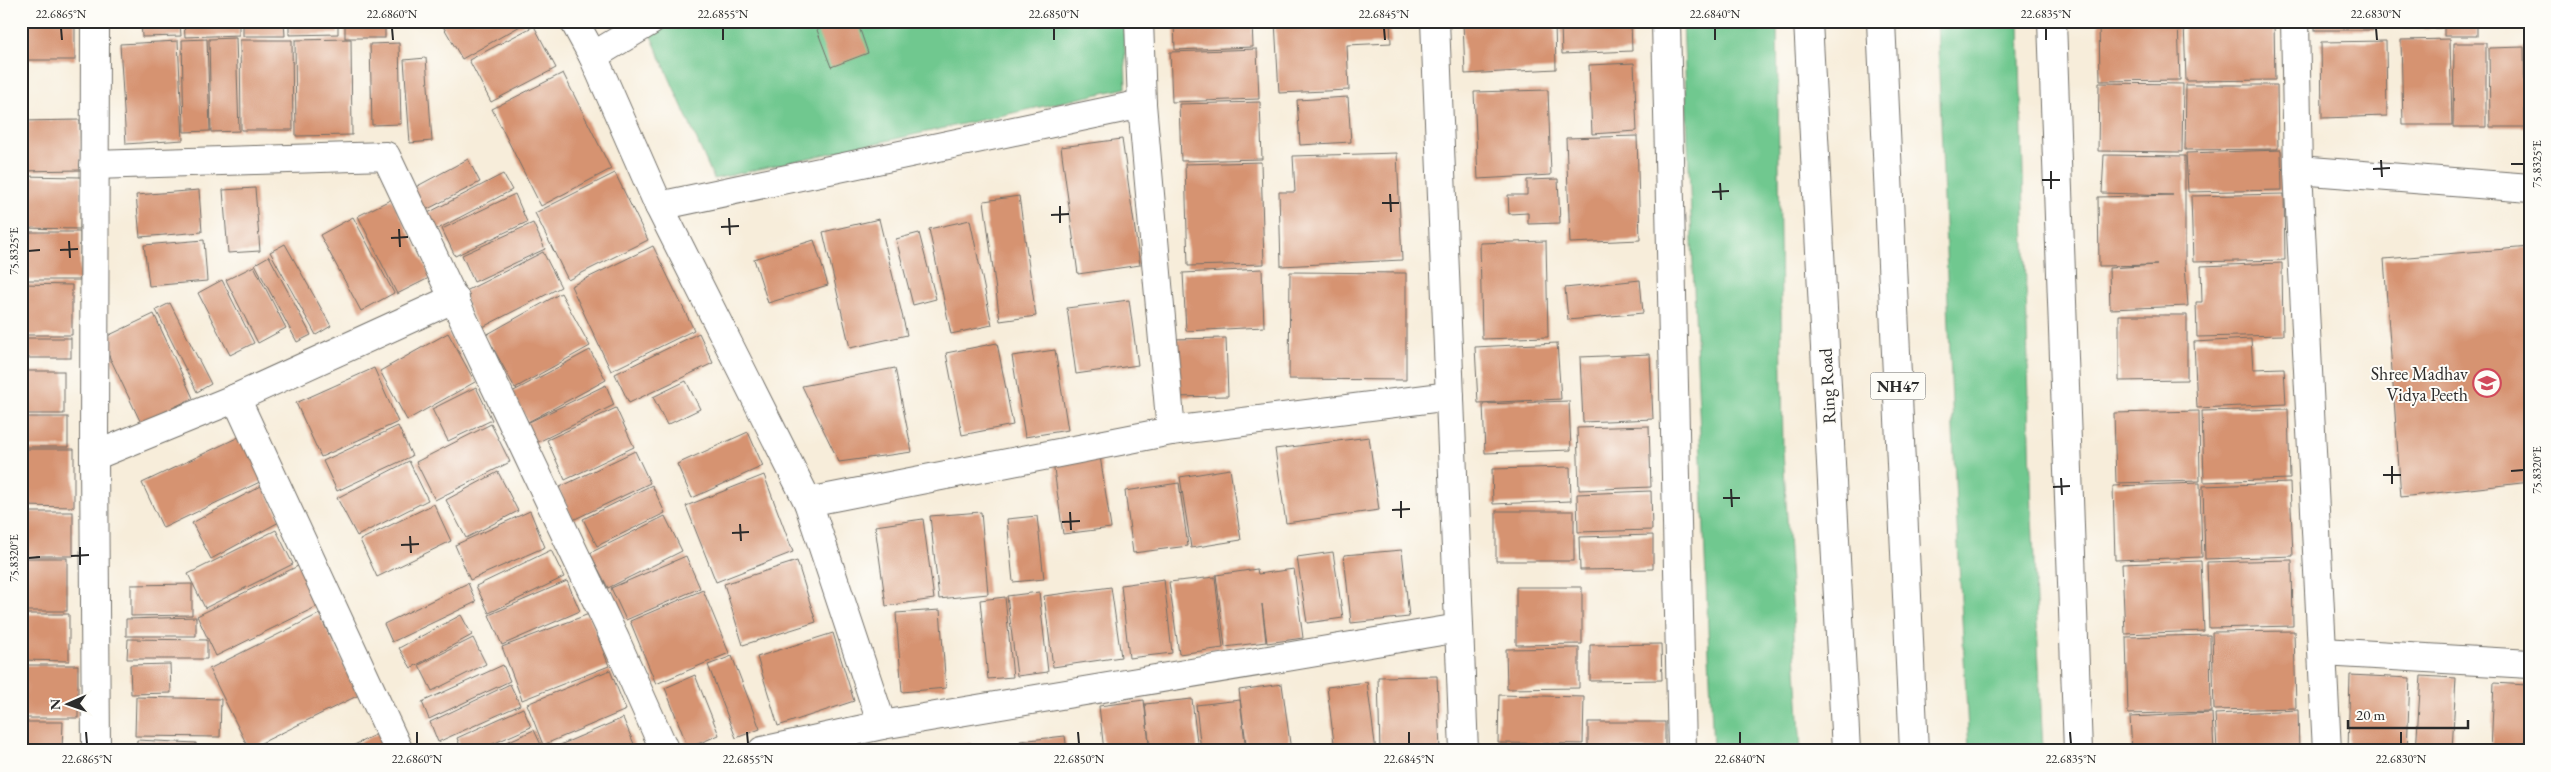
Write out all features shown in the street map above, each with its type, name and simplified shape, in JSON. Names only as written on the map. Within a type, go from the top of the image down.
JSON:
[{"type":"main road","points":[[95,21],[94,456],[96,751]]},
{"type":"main road","points":[[574,21],[593,56],[659,206],[808,502],[882,725]]},
{"type":"main road","points":[[593,56],[652,21]]},
{"type":"main road","points":[[1139,21],[1142,104],[1172,430]]},
{"type":"main road","points":[[1435,21],[1464,751]]},
{"type":"main road","points":[[1666,21],[1682,751]]},
{"type":"main road","name":"Ring Road","points":[[1808,21],[1846,751]]},
{"type":"main road","name":"NH47","points":[[1881,21],[1914,751]]},
{"type":"main road","points":[[2052,21],[2078,751]]},
{"type":"main road","points":[[2295,21],[2298,170],[2324,652],[2327,751]]},
{"type":"main road","points":[[659,206],[1142,104]]},
{"type":"main road","points":[[94,165],[386,156],[615,639],[665,751]]},
{"type":"main road","points":[[2298,170],[2530,188]]},
{"type":"main road","points":[[94,456],[236,398],[454,298]]},
{"type":"main road","points":[[808,502],[1172,430],[1450,396]]},
{"type":"main road","points":[[236,398],[399,751]]},
{"type":"main road","points":[[762,751],[882,725],[1460,628]]},
{"type":"main road","points":[[2324,652],[2530,664]]},
{"type":"green space","points":[[656,21],[1124,21],[1126,88],[714,179],[647,27]]},
{"type":"green space","points":[[1683,21],[1777,21],[1783,451],[1801,751],[1713,751]]},
{"type":"green space","points":[[1937,21],[2019,21],[2032,516],[2043,751],[1969,751],[1956,506]]},
{"type":"building","points":[[21,21],[75,21],[75,60],[21,60]]},
{"type":"building","points":[[141,21],[180,21],[181,36],[142,37]]},
{"type":"building","points":[[184,21],[239,21],[239,35],[185,37]]},
{"type":"building","points":[[243,21],[284,21],[285,36],[243,36]]},
{"type":"building","points":[[289,21],[338,21],[338,34],[289,35]]},
{"type":"building","points":[[345,21],[385,21],[385,38],[345,38]]},
{"type":"building","points":[[440,21],[529,21],[462,59]]},
{"type":"building","points":[[840,21],[857,21],[868,53],[831,67],[817,30]]},
{"type":"building","points":[[1174,21],[1252,21],[1253,47],[1175,50]]},
{"type":"building","points":[[1275,21],[1390,21],[1391,43],[1347,45],[1349,90],[1279,93]]},
{"type":"building","points":[[1555,21],[1556,69],[1465,74],[1463,22]]},
{"type":"building","points":[[2099,21],[2178,21],[2180,80],[2100,81]]},
{"type":"building","points":[[2184,21],[2274,21],[2275,80],[2186,81]]},
{"type":"building","points":[[2315,21],[2374,21],[2374,30],[2315,30]]},
{"type":"building","points":[[2404,21],[2441,21],[2441,28],[2404,28]]},
{"type":"building","points":[[2444,21],[2477,21],[2477,36],[2444,36]]},
{"type":"building","points":[[1631,22],[1632,51],[1562,54],[1561,25]]},
{"type":"building","points":[[534,26],[556,68],[491,102],[469,60]]},
{"type":"building","points":[[236,38],[239,131],[211,132],[209,39]]},
{"type":"building","points":[[207,39],[210,131],[184,132],[182,40]]},
{"type":"building","points":[[351,39],[352,135],[296,136],[295,40]]},
{"type":"building","points":[[2450,39],[2452,125],[2403,125],[2401,40]]},
{"type":"building","points":[[240,40],[292,40],[293,130],[241,130]]},
{"type":"building","points":[[178,41],[183,140],[126,144],[120,44]]},
{"type":"building","points":[[2386,41],[2387,116],[2322,118],[2321,42]]},
{"type":"building","points":[[399,43],[401,124],[372,125],[370,44]]},
{"type":"building","points":[[2454,43],[2486,43],[2486,127],[2453,127]]},
{"type":"building","points":[[2526,44],[2530,44],[2530,130],[2526,130]]},
{"type":"building","points":[[2524,47],[2525,127],[2490,127],[2489,48]]},
{"type":"building","points":[[1257,49],[1259,99],[1172,102],[1170,52]]},
{"type":"building","points":[[426,58],[432,141],[410,143],[404,60]]},
{"type":"building","points":[[1634,63],[1637,131],[1592,134],[1589,65]]},
{"type":"building","points":[[563,73],[611,169],[541,206],[492,109]]},
{"type":"building","points":[[2099,83],[2183,84],[2182,152],[2098,151]]},
{"type":"building","points":[[2186,85],[2277,85],[2278,149],[2185,150]]},
{"type":"building","points":[[1548,90],[1551,175],[1478,179],[1474,92]]},
{"type":"building","points":[[1348,97],[1351,142],[1300,145],[1297,100]]},
{"type":"building","points":[[1260,102],[1262,159],[1181,161],[1179,104]]},
{"type":"building","points":[[80,120],[81,170],[21,171],[21,121]]},
{"type":"building","points":[[1637,136],[1640,240],[1570,243],[1566,138]]},
{"type":"building","points":[[1122,139],[1140,265],[1078,274],[1061,147]]},
{"type":"building","points":[[2281,150],[2282,190],[2188,192],[2186,153]]},
{"type":"building","points":[[1397,153],[1402,260],[1281,266],[1279,192],[1295,192],[1293,156]]},
{"type":"building","points":[[2104,155],[2185,156],[2185,264],[2188,306],[2110,309],[2109,268],[2157,265],[2099,266],[2098,197],[2173,195],[2102,193]]},
{"type":"building","points":[[468,159],[480,182],[422,212],[410,190]]},
{"type":"building","points":[[1261,162],[1264,264],[1188,266],[1185,164]]},
{"type":"building","points":[[615,173],[648,240],[568,280],[535,213]]},
{"type":"building","points":[[503,174],[512,190],[432,232],[424,215]]},
{"type":"building","points":[[21,176],[81,177],[80,229],[21,228]]},
{"type":"building","points":[[1558,179],[1560,223],[1528,224],[1528,213],[1509,214],[1508,195],[1527,195],[1527,180]]},
{"type":"building","points":[[255,188],[260,251],[228,253],[223,190]]},
{"type":"building","points":[[199,190],[202,232],[140,237],[136,195]]},
{"type":"building","points":[[515,194],[527,222],[455,256],[442,229]]},
{"type":"building","points":[[2284,194],[2285,260],[2193,262],[2191,196]]},
{"type":"building","points":[[1019,196],[1036,316],[1000,321],[984,201]]},
{"type":"building","points":[[392,199],[431,277],[397,294],[358,216]]},
{"type":"building","points":[[353,217],[394,293],[361,311],[320,235]]},
{"type":"building","points":[[879,219],[907,335],[850,348],[823,232]]},
{"type":"building","points":[[970,220],[992,325],[951,334],[929,229]]},
{"type":"building","points":[[533,223],[545,249],[474,282],[462,255]]},
{"type":"building","points":[[21,232],[80,232],[80,280],[21,280]]},
{"type":"building","points":[[919,233],[936,299],[913,305],[896,239]]},
{"type":"building","points":[[204,240],[207,281],[149,286],[144,245]]},
{"type":"building","points":[[814,240],[828,285],[768,303],[754,259]]},
{"type":"building","points":[[1546,241],[1548,337],[1482,339],[1480,243]]},
{"type":"building","points":[[285,244],[331,326],[316,335],[270,252]]},
{"type":"building","points":[[653,246],[694,330],[611,371],[571,286]]},
{"type":"building","points":[[2530,247],[2530,482],[2401,497],[2384,259]]},
{"type":"building","points":[[543,252],[561,287],[479,329],[462,293]]},
{"type":"building","points":[[269,256],[311,335],[297,342],[255,264]]},
{"type":"building","points":[[2282,263],[2283,335],[2197,337],[2196,302],[2202,302],[2201,266]]},
{"type":"building","points":[[254,266],[286,328],[258,343],[226,280]]},
{"type":"building","points":[[1262,269],[1264,327],[1186,331],[1183,273]]},
{"type":"building","points":[[1290,272],[1406,273],[1406,380],[1289,379]]},
{"type":"building","points":[[222,280],[254,343],[230,355],[198,293]]},
{"type":"building","points":[[1640,280],[1643,313],[1568,320],[1565,288]]},
{"type":"building","points":[[21,284],[72,285],[72,335],[21,335]]},
{"type":"building","points":[[561,293],[590,346],[515,388],[486,335]]},
{"type":"building","points":[[1129,300],[1138,365],[1076,374],[1067,308]]},
{"type":"building","points":[[170,303],[211,384],[197,392],[156,310]]},
{"type":"building","points":[[154,314],[193,398],[141,423],[101,339]]},
{"type":"building","points":[[2119,315],[2187,315],[2187,380],[2119,381]]},
{"type":"building","points":[[448,333],[475,382],[407,420],[380,371]]},
{"type":"building","points":[[699,333],[713,363],[629,403],[615,374]]},
{"type":"building","points":[[21,338],[71,338],[71,358],[21,358]]},
{"type":"building","points":[[1226,338],[1228,396],[1172,397],[1171,339]]},
{"type":"building","points":[[2251,339],[2253,369],[2284,368],[2286,404],[2197,408],[2194,342]]},
{"type":"building","points":[[997,343],[1013,425],[962,435],[946,353]]},
{"type":"building","points":[[1557,343],[1561,399],[1478,403],[1475,347]]},
{"type":"building","points":[[590,350],[606,380],[528,422],[512,392]]},
{"type":"building","points":[[1055,350],[1068,430],[1025,437],[1012,356]]},
{"type":"building","points":[[1650,354],[1653,419],[1583,422],[1580,357]]},
{"type":"building","points":[[374,368],[398,422],[321,457],[296,403]]},
{"type":"building","points":[[895,368],[912,452],[839,462],[802,386]]},
{"type":"building","points":[[21,371],[64,371],[64,414],[21,414]]},
{"type":"building","points":[[686,381],[700,409],[667,425],[653,397]]},
{"type":"building","points":[[606,385],[614,405],[534,444],[525,424]]},
{"type":"building","points":[[476,387],[492,420],[448,441],[432,409]]},
{"type":"building","points":[[1569,401],[1571,450],[1485,453],[1483,404]]},
{"type":"building","points":[[616,408],[634,447],[565,480],[547,440]]},
{"type":"building","points":[[2288,409],[2290,479],[2204,482],[2202,411]]},
{"type":"building","points":[[2199,411],[2200,481],[2116,483],[2114,413]]},
{"type":"building","points":[[21,417],[68,417],[68,447],[21,447]]},
{"type":"building","points":[[491,424],[510,462],[435,500],[416,462]]},
{"type":"building","points":[[398,426],[412,456],[337,491],[323,461]]},
{"type":"building","points":[[1649,426],[1651,487],[1579,490],[1577,428]]},
{"type":"building","points":[[748,432],[763,466],[692,498],[677,464]]},
{"type":"building","points":[[243,435],[264,480],[163,528],[142,483]]},
{"type":"building","points":[[1369,437],[1379,510],[1286,523],[1275,449]]},
{"type":"building","points":[[21,449],[74,449],[74,507],[21,506]]},
{"type":"building","points":[[635,451],[650,483],[573,520],[558,488]]},
{"type":"building","points":[[1100,456],[1111,528],[1063,534],[1053,462]]},
{"type":"building","points":[[409,461],[428,500],[357,536],[337,498]]},
{"type":"building","points":[[1570,467],[1571,501],[1493,504],[1492,469]]},
{"type":"building","points":[[1230,469],[1241,540],[1191,548],[1180,477]]},
{"type":"building","points":[[498,472],[518,511],[466,538],[446,500]]},
{"type":"building","points":[[764,475],[793,552],[716,582],[686,506]]},
{"type":"building","points":[[1179,483],[1188,546],[1133,553],[1125,491]]},
{"type":"building","points":[[2200,483],[2202,557],[2115,560],[2113,486]]},
{"type":"building","points":[[2290,483],[2293,556],[2205,559],[2203,486]]},
{"type":"building","points":[[263,485],[281,521],[211,559],[192,523]]},
{"type":"building","points":[[652,485],[665,513],[597,546],[583,519]]},
{"type":"building","points":[[1651,491],[1652,530],[1578,532],[1577,494]]},
{"type":"building","points":[[434,504],[451,541],[377,577],[360,540]]},
{"type":"building","points":[[530,511],[545,547],[470,580],[455,545]]},
{"type":"building","points":[[1496,511],[1574,511],[1574,561],[1496,561]]},
{"type":"building","points":[[21,512],[73,512],[73,556],[21,556]]},
{"type":"building","points":[[981,512],[988,594],[939,599],[930,516]]},
{"type":"building","points":[[665,516],[682,551],[608,588],[590,553]]},
{"type":"building","points":[[1037,516],[1044,579],[1013,582],[1007,519]]},
{"type":"building","points":[[923,519],[934,599],[886,606],[875,526]]},
{"type":"building","points":[[276,530],[293,564],[205,608],[188,574]]},
{"type":"building","points":[[1653,535],[1653,569],[1580,570],[1579,537]]},
{"type":"building","points":[[551,550],[564,577],[489,613],[476,586]]},
{"type":"building","points":[[1402,550],[1409,617],[1351,623],[1344,555]]},
{"type":"building","points":[[1333,552],[1343,618],[1307,623],[1297,557]]},
{"type":"building","points":[[686,556],[700,588],[626,620],[611,588]]},
{"type":"building","points":[[21,558],[67,558],[67,611],[21,611]]},
{"type":"building","points":[[2292,560],[2293,626],[2209,628],[2207,562]]},
{"type":"building","points":[[797,561],[816,622],[743,645],[724,584]]},
{"type":"building","points":[[2201,561],[2204,631],[2125,634],[2122,564]]},
{"type":"building","points":[[300,565],[320,605],[216,656],[197,616]]},
{"type":"building","points":[[1257,569],[1258,574],[1294,569],[1303,638],[1267,643],[1262,604],[1266,642],[1225,647],[1216,575]]},
{"type":"building","points":[[1215,577],[1223,648],[1179,654],[1169,582]]},
{"type":"building","points":[[1164,579],[1172,653],[1129,658],[1121,585]]},
{"type":"building","points":[[567,581],[580,611],[502,645],[489,615]]},
{"type":"building","points":[[468,583],[476,602],[392,642],[384,624]]},
{"type":"building","points":[[192,584],[192,615],[131,616],[131,585]]},
{"type":"building","points":[[1111,587],[1121,657],[1053,667],[1044,596]]},
{"type":"building","points":[[1516,587],[1582,587],[1582,644],[1516,645]]},
{"type":"building","points":[[703,590],[729,653],[656,684],[630,621]]},
{"type":"building","points":[[1039,592],[1048,672],[1017,676],[1007,596]]},
{"type":"building","points":[[1005,597],[1013,677],[988,679],[980,600]]},
{"type":"building","points":[[940,610],[946,688],[902,692],[896,613]]},
{"type":"building","points":[[21,614],[69,614],[69,661],[21,660]]},
{"type":"building","points":[[319,614],[359,695],[249,749],[209,669]]},
{"type":"building","points":[[589,614],[609,666],[522,700],[502,647]]},
{"type":"building","points":[[461,615],[472,635],[411,668],[399,648]]},
{"type":"building","points":[[196,617],[196,636],[126,636],[126,619]]},
{"type":"building","points":[[2294,631],[2296,708],[2214,710],[2212,632]]},
{"type":"building","points":[[833,633],[854,701],[778,726],[757,657]]},
{"type":"building","points":[[2210,635],[2211,712],[2128,714],[2126,637]]},
{"type":"building","points":[[473,638],[486,664],[432,691],[419,665]]},
{"type":"building","points":[[128,639],[207,640],[207,659],[127,659]]},
{"type":"building","points":[[1661,644],[1662,680],[1590,681],[1590,645]]},
{"type":"building","points":[[1579,648],[1579,688],[1507,689],[1506,649]]},
{"type":"building","points":[[732,656],[760,729],[736,738],[708,665]]},
{"type":"building","points":[[170,664],[171,693],[131,694],[130,665]]},
{"type":"building","points":[[21,665],[78,665],[78,718],[21,718]]},
{"type":"building","points":[[503,665],[510,681],[429,719],[422,702]]},
{"type":"building","points":[[610,670],[626,710],[543,745],[527,704]]},
{"type":"building","points":[[695,675],[719,735],[688,748],[665,688]]},
{"type":"building","points":[[2350,675],[2410,678],[2407,751],[2348,751]]},
{"type":"building","points":[[1437,676],[1440,751],[1380,751],[1378,677]]},
{"type":"building","points":[[2421,676],[2456,678],[2452,751],[2416,751]]},
{"type":"building","points":[[1367,682],[1376,751],[1335,751],[1327,687]]},
{"type":"building","points":[[2494,683],[2527,685],[2525,751],[2491,751]]},
{"type":"building","points":[[510,684],[520,705],[438,742],[430,722]]},
{"type":"building","points":[[1282,684],[1291,751],[1247,751],[1239,690]]},
{"type":"building","points":[[1499,695],[1584,697],[1583,744],[1498,743]]},
{"type":"building","points":[[136,697],[221,699],[220,737],[135,736]]},
{"type":"building","points":[[1192,699],[1198,751],[1150,751],[1145,704]]},
{"type":"building","points":[[1144,700],[1150,751],[1104,751],[1099,706]]},
{"type":"building","points":[[1240,700],[1246,751],[1201,751],[1196,705]]},
{"type":"building","points":[[523,708],[531,727],[477,751],[462,751],[457,738]]},
{"type":"building","points":[[2298,710],[2299,751],[2217,751],[2215,714]]},
{"type":"building","points":[[2212,713],[2214,751],[2132,751],[2130,717]]},
{"type":"building","points":[[623,718],[637,751],[546,751]]},
{"type":"building","points":[[21,722],[63,722],[62,751],[21,751]]},
{"type":"building","points":[[1588,722],[1665,722],[1665,749],[1588,749]]},
{"type":"building","points":[[534,730],[542,747],[532,751],[487,751]]},
{"type":"building","points":[[379,733],[388,751],[342,751]]},
{"type":"building","points":[[1065,736],[1067,751],[1021,751],[1020,741]]},
{"type":"building","points":[[137,740],[196,743],[196,751],[136,751]]},
{"type":"building","points":[[971,743],[972,751],[929,751],[929,748]]},
{"type":"place","name":"Shree Madhav Vidya Peeth","points":[[2487,383]]}]
